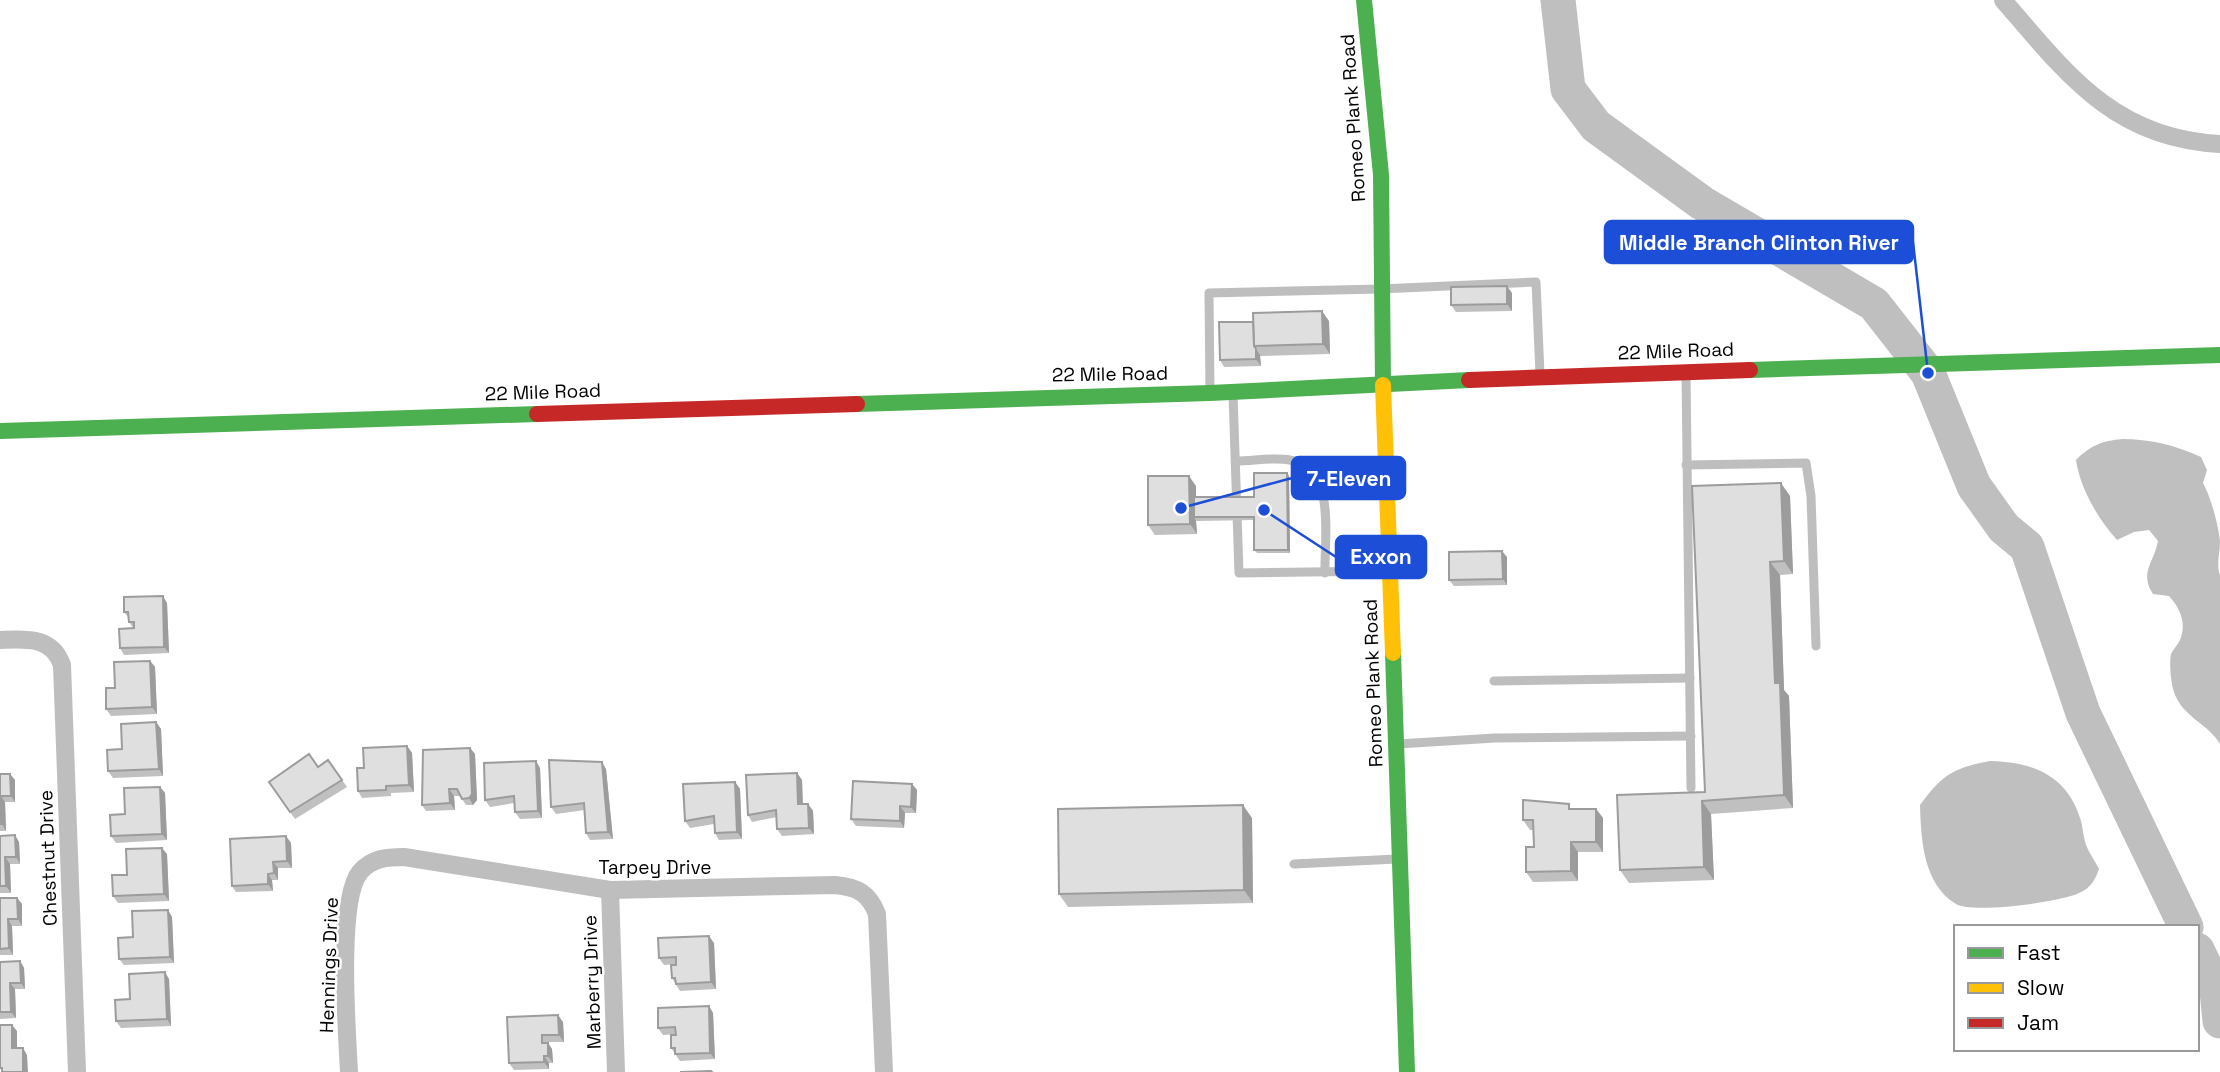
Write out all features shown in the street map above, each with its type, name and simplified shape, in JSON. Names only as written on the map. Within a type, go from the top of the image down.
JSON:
[{"type":"street","name":"Romeo Plank Road","points":[[1364,0],[1381,175],[1380,289],[1408,1072]]},
{"type":"street","points":[[2003,0],[2064,72],[2100,104],[2164,135],[2220,144]]},
{"type":"street","name":"22 Mile Road","points":[[0,432],[1210,393],[1540,376],[2220,355]]},
{"type":"street","name":"Chestnut Drive","points":[[0,640],[39,640],[51,646],[62,665],[77,1072]]},
{"type":"street","name":"Tarpey Drive","points":[[368,864],[384,857],[404,858],[610,890],[835,885],[862,891],[871,898],[877,914],[884,1072]]},
{"type":"street","name":"Hennings Drive","points":[[349,1072],[348,920],[352,887],[368,864]]},
{"type":"street","name":"Marberry Drive","points":[[610,890],[616,1072]]},
{"type":"lane","points":[[1210,393],[1209,293],[1536,282],[1540,376]]},
{"type":"lane","points":[[1686,371],[1691,788]]},
{"type":"lane","points":[[1233,392],[1239,573],[1391,571]]},
{"type":"lane","points":[[1236,461],[1290,460],[1312,470],[1319,480],[1323,494],[1325,573]]},
{"type":"lane","points":[[1686,465],[1806,463],[1811,496],[1815,646]]},
{"type":"lane","points":[[1494,681],[1689,678]]},
{"type":"lane","points":[[1396,744],[1495,738],[1691,736]]},
{"type":"lane","points":[[1294,864],[1400,859]]},
{"type":"shaded area","points":[[2122,439],[2182,449],[2201,457],[2207,470],[2203,483],[2214,511],[2220,542],[2220,744],[2183,708],[2174,692],[2170,658],[2183,628],[2179,611],[2169,596],[2153,594],[2147,580],[2158,541],[2149,530],[2134,532],[2117,540],[2103,523],[2081,481],[2076,460],[2097,445]]},
{"type":"shaded area","points":[[1990,761],[2033,768],[2045,773],[2066,791],[2080,818],[2087,848],[2099,869],[2087,889],[2054,900],[1979,908],[1956,904],[1937,885],[1930,873],[1923,846],[1920,805],[1949,774]]},
{"type":"building","points":[[1507,286],[1507,304],[1451,305],[1451,287]]},
{"type":"building","points":[[1322,311],[1323,344],[1254,346],[1253,313]]},
{"type":"building","points":[[1219,322],[1253,322],[1256,359],[1220,360]]},
{"type":"building","points":[[1254,473],[1287,473],[1288,550],[1254,550],[1254,517],[1194,517],[1194,497],[1254,497]]},
{"type":"building","points":[[1148,476],[1189,476],[1190,524],[1148,525]]},
{"type":"building","points":[[1781,483],[1784,561],[1770,562],[1775,683],[1780,683],[1784,795],[1702,801],[1704,867],[1620,870],[1617,795],[1705,792],[1692,486]]},
{"type":"building","points":[[1502,551],[1503,579],[1449,580],[1449,552]]},
{"type":"building","points":[[163,596],[164,647],[120,648],[119,629],[134,628],[134,622],[129,622],[128,612],[124,612],[124,597]]},
{"type":"building","points":[[150,661],[152,707],[106,709],[106,688],[115,688],[114,662]]},
{"type":"building","points":[[156,722],[159,769],[108,771],[107,750],[122,749],[121,724]]},
{"type":"building","points":[[407,746],[409,785],[386,786],[386,790],[358,791],[357,768],[364,768],[363,748]]},
{"type":"building","points":[[470,748],[472,794],[469,798],[462,799],[457,789],[449,789],[450,803],[422,805],[423,750]]},
{"type":"building","points":[[309,754],[318,767],[328,760],[342,780],[290,812],[269,782]]},
{"type":"building","points":[[549,760],[602,762],[608,832],[586,833],[584,803],[551,807]]},
{"type":"building","points":[[536,761],[538,811],[515,812],[514,796],[485,800],[484,763]]},
{"type":"building","points":[[797,773],[798,804],[808,804],[809,828],[777,829],[776,810],[748,815],[746,775]]},
{"type":"building","points":[[0,774],[10,774],[11,796],[1,796],[2,824],[0,824]]},
{"type":"building","points":[[853,781],[912,784],[911,807],[900,806],[900,821],[851,819]]},
{"type":"building","points":[[735,782],[737,832],[715,833],[714,816],[685,821],[683,784]]},
{"type":"building","points":[[160,787],[162,834],[111,836],[110,815],[125,814],[124,788]]},
{"type":"building","points":[[1523,800],[1569,804],[1569,809],[1596,809],[1596,842],[1571,842],[1571,871],[1526,872],[1526,847],[1534,847],[1533,820],[1523,820]]},
{"type":"building","points":[[1243,805],[1244,890],[1059,894],[1058,809]]},
{"type":"building","points":[[15,835],[16,857],[5,857],[6,886],[0,886],[0,836]]},
{"type":"building","points":[[286,836],[287,861],[273,862],[274,873],[268,874],[268,884],[232,886],[230,839]]},
{"type":"building","points":[[162,848],[164,894],[113,896],[112,875],[127,875],[126,849]]},
{"type":"building","points":[[0,898],[17,898],[18,919],[8,919],[9,948],[0,949]]},
{"type":"building","points":[[168,910],[170,957],[119,959],[118,938],[133,937],[132,911]]},
{"type":"building","points":[[709,936],[711,982],[676,984],[675,978],[672,978],[671,965],[676,965],[676,957],[659,958],[658,938]]},
{"type":"building","points":[[20,961],[21,983],[10,983],[11,1012],[0,1012],[0,962]]},
{"type":"building","points":[[165,972],[167,1019],[116,1021],[115,1000],[130,999],[129,974]]},
{"type":"building","points":[[709,1006],[710,1053],[675,1054],[675,1048],[671,1048],[671,1035],[676,1035],[675,1027],[658,1028],[658,1008]]},
{"type":"building","points":[[558,1015],[559,1035],[542,1035],[542,1043],[548,1043],[548,1056],[544,1056],[544,1062],[509,1063],[507,1017]]},
{"type":"building","points":[[0,1025],[12,1025],[12,1048],[23,1048],[23,1072],[2,1072],[0,1068]]},
{"type":"waterway","points":[[1558,0],[1568,89],[1596,126],[1702,203],[1874,304],[1928,373],[1974,486],[2004,528],[2027,547],[2083,713],[2185,925]]},
{"type":"waterway","points":[[2199,954],[2217,991],[2220,1021]]},
{"type":"traffic: fast","points":[[1364,0],[1381,175],[1383,385]]},
{"type":"traffic: fast","points":[[1750,370],[2220,355]]},
{"type":"traffic: fast","points":[[857,404],[1210,393],[1469,380]]},
{"type":"traffic: fast","points":[[0,431],[537,414]]},
{"type":"traffic: fast","points":[[1393,653],[1407,1072]]},
{"type":"traffic: slow","points":[[1383,385],[1393,653]]},
{"type":"traffic: jam","points":[[1469,380],[1750,370]]},
{"type":"traffic: jam","points":[[537,414],[857,404]]},
{"type":"place","name":"Middle Branch Clinton River","points":[[1928,373]]},
{"type":"place","name":"7-Eleven","points":[[1181,508]]},
{"type":"place","name":"Exxon","points":[[1264,510]]}]
